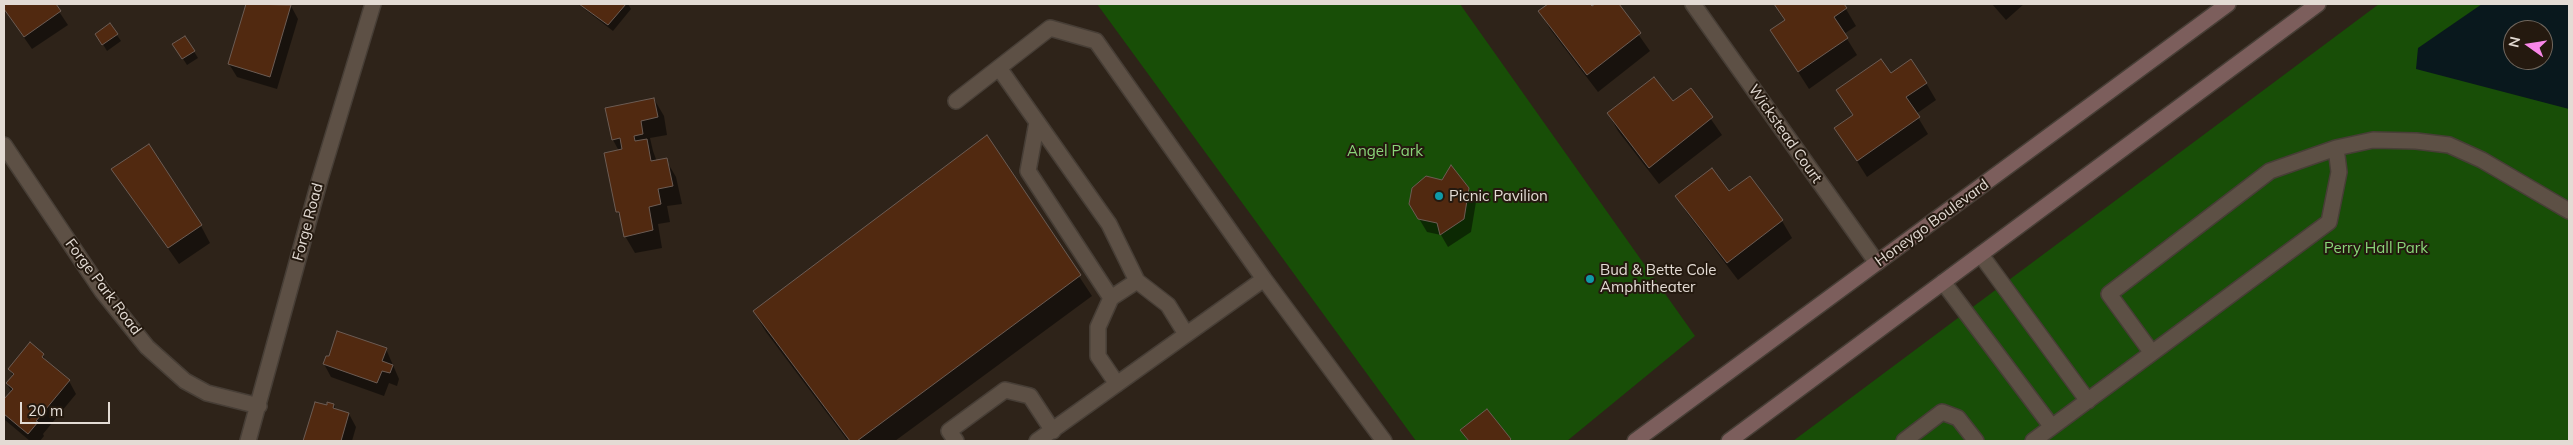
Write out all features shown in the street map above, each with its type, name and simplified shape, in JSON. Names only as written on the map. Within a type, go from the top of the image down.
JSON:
[{"type":"main road","name":"Honeygo Boulevard","points":[[1635,441],[2228,4]]},
{"type":"main road","points":[[1729,441],[2318,4]]},
{"type":"street","name":"Forge Road","points":[[248,441],[320,178],[373,4]]},
{"type":"street","name":"Wickstead Court","points":[[1693,4],[1877,263]]},
{"type":"street","points":[[956,101],[1050,28],[1096,41],[1264,279],[1384,441]]},
{"type":"street","points":[[999,68],[1109,224],[1137,281],[1168,305],[1186,334]]},
{"type":"street","points":[[1038,122],[1028,171],[1111,298]]},
{"type":"street","points":[[2152,353],[2109,294],[2270,171],[2336,148],[2373,140],[2416,141],[2449,145],[2482,160],[2569,211]]},
{"type":"street","name":"Forge Park Road","points":[[4,145],[102,292],[147,347],[192,385],[207,393],[259,406]]},
{"type":"street","points":[[2033,441],[2330,222],[2339,172],[2336,148]]},
{"type":"street","points":[[1980,255],[2088,401]]},
{"type":"street","points":[[1037,441],[1264,279]]},
{"type":"street","points":[[1117,384],[1098,356],[1098,327],[1111,298],[1137,281]]},
{"type":"street","points":[[1943,282],[2052,427]]},
{"type":"street","points":[[956,441],[949,431],[1005,390],[1030,396],[1054,430]]},
{"type":"street","points":[[1904,441],[1942,412],[1958,418],[1976,441]]},
{"type":"green space","name":"Angel Park","points":[[1097,4],[1460,4],[1695,336],[1567,441],[1416,441]]},
{"type":"green space","name":"Perry Hall Park","points":[[2379,4],[2569,4],[2569,441],[1793,441]]},
{"type":"shaded area","points":[[2482,4],[2569,4],[2569,109],[2416,69],[2418,48]]},
{"type":"building","points":[[4,4],[56,4],[61,11],[24,37],[4,9]]},
{"type":"building","points":[[246,4],[291,5],[270,77],[228,64]]},
{"type":"building","points":[[579,4],[626,4],[608,25]]},
{"type":"building","points":[[1548,4],[1590,4],[1592,6],[1595,4],[1619,4],[1641,33],[1587,75],[1538,11]]},
{"type":"building","points":[[1774,4],[1844,4],[1847,8],[1834,17],[1848,38],[1798,72],[1770,30],[1785,20]]},
{"type":"building","points":[[110,23],[118,34],[102,45],[95,34]]},
{"type":"building","points":[[185,36],[195,51],[182,59],[172,44]]},
{"type":"building","points":[[1881,59],[1891,73],[1911,59],[1927,83],[1906,97],[1920,117],[1857,161],[1834,128],[1853,115],[1836,90]]},
{"type":"building","points":[[1654,77],[1673,101],[1691,88],[1713,117],[1649,168],[1607,113]]},
{"type":"building","points":[[654,98],[658,117],[641,121],[643,134],[634,136],[635,141],[647,139],[651,161],[667,158],[673,186],[658,189],[661,204],[649,207],[653,230],[624,237],[619,212],[616,212],[604,153],[622,149],[620,138],[612,140],[605,108]]},
{"type":"building","points":[[987,135],[1081,275],[857,441],[850,441],[753,311]]},
{"type":"building","points":[[149,144],[202,225],[168,248],[111,169]]},
{"type":"building","name":"Picnic Pavilion","points":[[1451,165],[1469,188],[1464,219],[1440,235],[1437,223],[1418,219],[1409,204],[1412,188],[1426,176],[1442,180]]},
{"type":"building","points":[[1712,168],[1729,191],[1750,176],[1783,220],[1727,263],[1675,196]]},
{"type":"building","points":[[337,331],[387,348],[382,361],[393,365],[390,373],[382,371],[377,383],[323,364],[326,356],[329,356]]},
{"type":"building","points":[[30,342],[44,354],[42,357],[70,380],[36,421],[38,422],[28,434],[4,414],[4,399],[13,389],[6,383],[14,374],[8,369]]},
{"type":"building","points":[[315,402],[327,405],[327,402],[334,404],[333,408],[349,413],[341,441],[303,441]]},
{"type":"building","points":[[1487,409],[1511,439],[1509,441],[1469,441],[1460,430]]},
{"type":"place","name":"Picnic Pavilion","points":[[1439,196]]},
{"type":"place","name":"Bud & Bette Cole Amphitheater","points":[[1590,279]]}]
